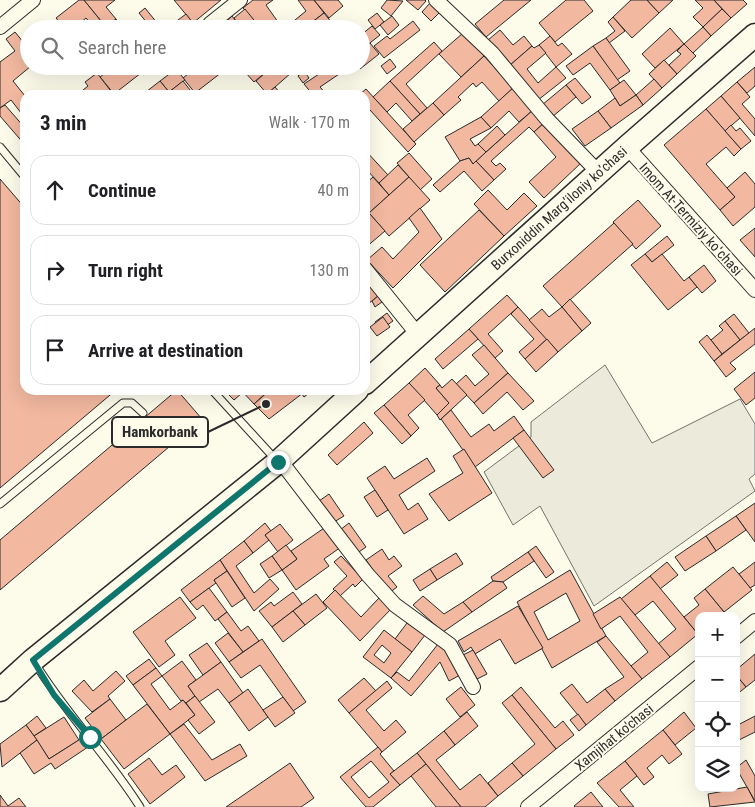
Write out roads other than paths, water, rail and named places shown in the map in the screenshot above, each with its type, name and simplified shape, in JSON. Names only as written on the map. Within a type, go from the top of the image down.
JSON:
[{"type":"main road","name":"Burxoniddin Marg’iloniy ko’chasi","points":[[370,379],[626,147],[755,35]]},
{"type":"main road","points":[[0,690],[33,660],[278,461],[351,395]]},
{"type":"street","points":[[0,27],[33,0]]},
{"type":"street","points":[[215,20],[240,0]]},
{"type":"street","points":[[436,0],[492,53],[547,119],[598,172]]},
{"type":"street","name":"Imom At-Termiziy koʻchasi","points":[[626,147],[755,290]]},
{"type":"street","points":[[370,275],[419,336]]},
{"type":"street","points":[[278,461],[367,574],[395,605],[450,645],[473,687]]},
{"type":"street","points":[[740,634],[755,621]]},
{"type":"street","name":"Xamjihat ko'chasi","points":[[528,807],[695,671]]},
{"type":"lane","points":[[0,147],[20,171]]},
{"type":"lane","points":[[217,395],[278,461]]},
{"type":"lane","points":[[0,504],[123,403],[132,403],[143,413]]},
{"type":"lane","points":[[33,660],[54,695],[123,779],[140,807]]},
{"type":"place","name":"Hamkorbank","points":[[266,404]]}]
